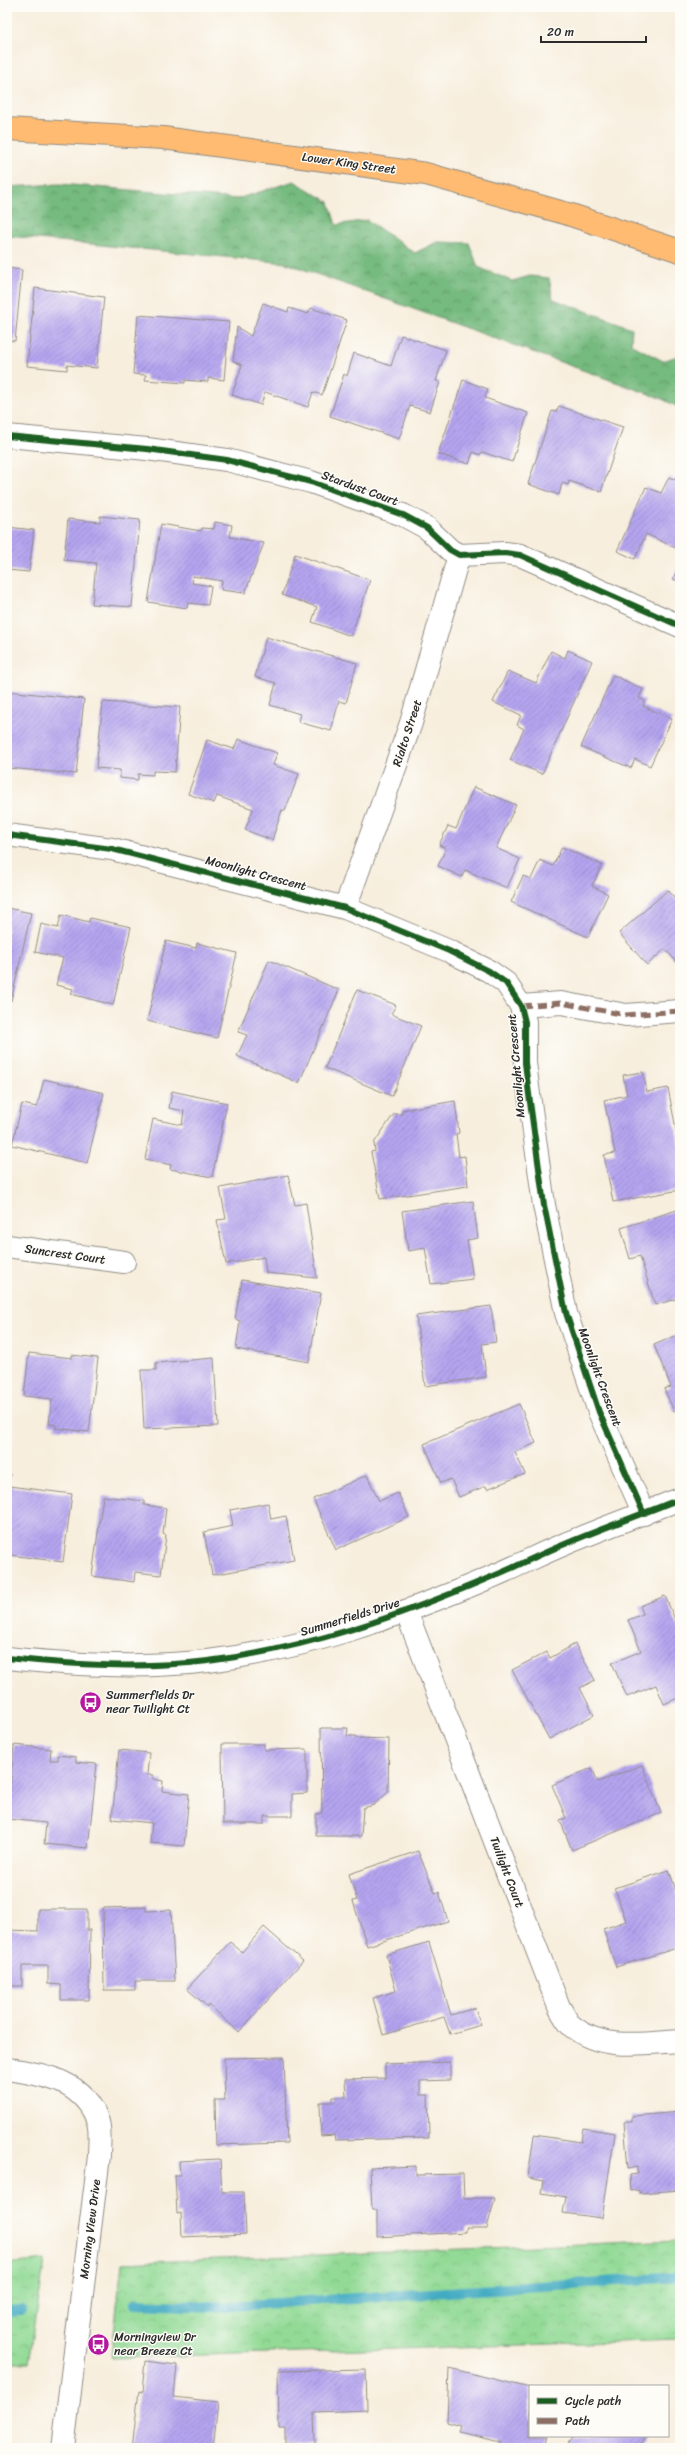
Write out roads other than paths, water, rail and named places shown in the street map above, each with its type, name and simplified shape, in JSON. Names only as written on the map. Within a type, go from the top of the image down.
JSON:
[{"type":"main road","name":"Lower King Street","points":[[7,129],[163,138],[426,174],[568,214],[680,251]]},
{"type":"street","name":"Stardust Court","points":[[7,436],[147,449],[243,464],[311,482],[403,515],[427,528],[450,550],[459,555]]},
{"type":"street","points":[[459,555],[505,553],[520,555],[680,626]]},
{"type":"street","name":"Rialto Street","points":[[345,908],[411,723],[459,555]]},
{"type":"street","name":"Moonlight Crescent","points":[[7,835],[112,849],[345,908],[449,951],[489,971],[506,983],[521,1006],[526,1022],[525,1063],[544,1204],[566,1313],[599,1412],[644,1514]]},
{"type":"street","name":"Moonlight Crescent","points":[[521,1006],[561,1003],[626,1015],[680,1011]]},
{"type":"street","name":"Suncrest Court","points":[[7,1246],[124,1262]]},
{"type":"street","name":"Summerfields Drive","points":[[7,1658],[63,1664],[138,1665],[207,1661],[284,1648],[343,1633],[406,1611],[491,1578],[566,1544],[680,1499]]},
{"type":"street","name":"Twilight Court","points":[[406,1611],[559,2007],[572,2027],[600,2041],[632,2044],[680,2041]]},
{"type":"street","name":"Morning View Drive","points":[[7,2069],[43,2074],[63,2081],[86,2099],[98,2123],[99,2156],[63,2448]]},
{"type":"waterway","points":[[135,2304],[215,2307],[680,2277]]},
{"type":"waterway","points":[[7,2311],[21,2310]]},
{"type":"place","name":"Summerfields Dr near Twilight Ct","points":[[91,1702]]},
{"type":"place","name":"Morningview Dr near Breeze Ct","points":[[99,2344]]}]
